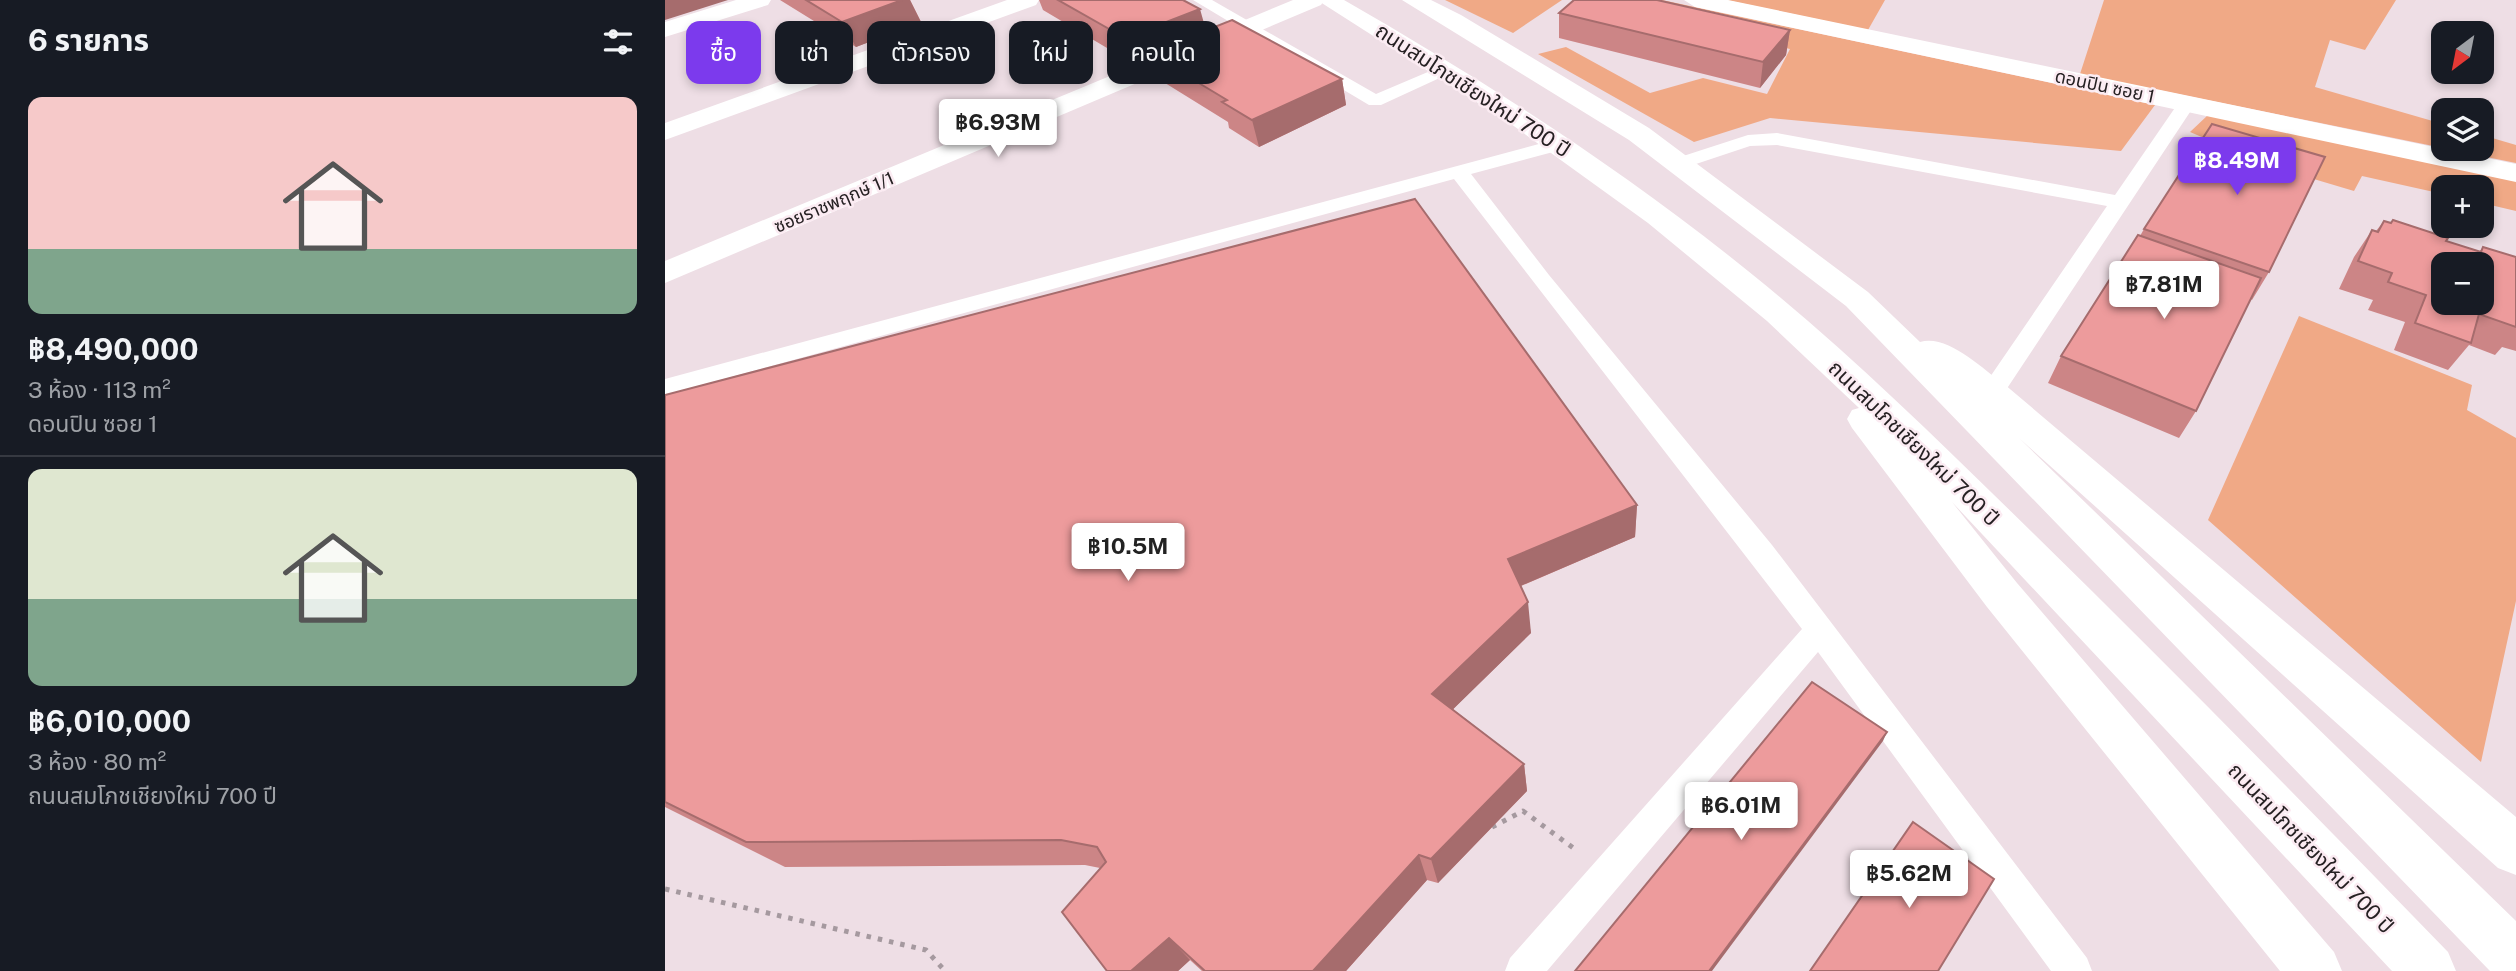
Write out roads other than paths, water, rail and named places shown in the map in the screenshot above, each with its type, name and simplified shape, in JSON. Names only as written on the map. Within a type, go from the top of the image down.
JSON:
[{"type":"main road","points":[[665,30],[760,0]]},
{"type":"main road","points":[[665,132],[1028,0]]},
{"type":"main road","name":"ซอยราชพฤกษ์ 1/1","points":[[665,273],[1313,0]]},
{"type":"main road","name":"ถนนสมโภชเชียงใหม่ 700 ปี","points":[[1328,0],[1448,70],[1560,144],[1705,253],[1816,349],[1930,456],[2074,600],[2429,971]]},
{"type":"main road","name":"ถนนสมโภชเชียงใหม่ 700 ปี","points":[[1413,0],[1574,92],[1681,163],[1857,299],[2516,959]]},
{"type":"main road","name":"ดอนปิน ซอย 1","points":[[1695,0],[2516,173]]},
{"type":"main road","points":[[1857,299],[1991,393],[2514,837]]},
{"type":"main road","points":[[1816,349],[1879,439],[2002,595],[2315,971]]},
{"type":"lane","points":[[1201,0],[1375,102],[1448,70]]},
{"type":"lane","points":[[1991,393],[2187,103]]},
{"type":"lane","points":[[1681,163],[1748,141],[1777,139],[2121,202]]},
{"type":"lane","points":[[665,387],[1560,144]]},
{"type":"lane","points":[[1459,172],[1819,630],[2074,971]]},
{"type":"lane","points":[[1523,971],[1819,630]]}]
